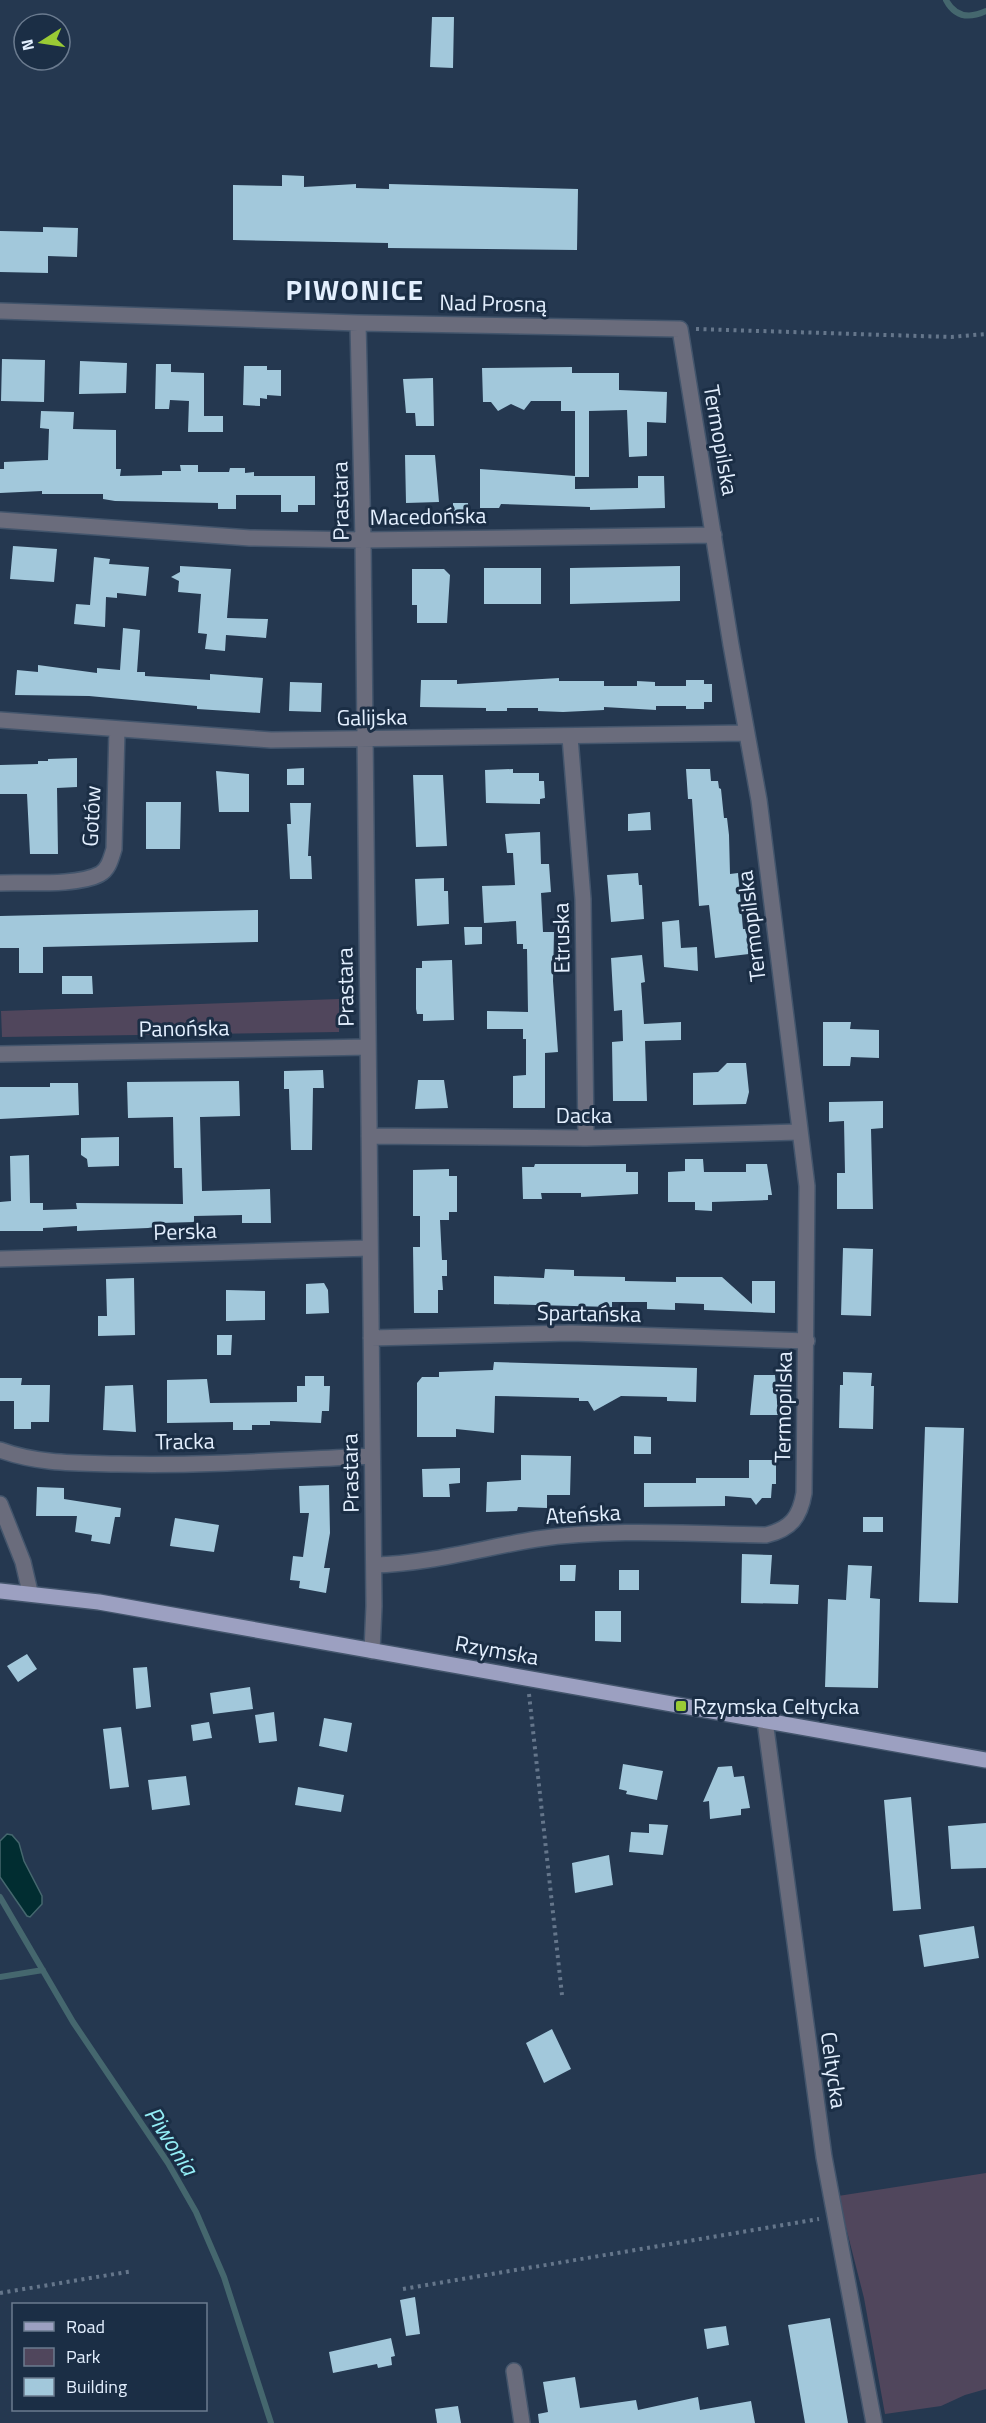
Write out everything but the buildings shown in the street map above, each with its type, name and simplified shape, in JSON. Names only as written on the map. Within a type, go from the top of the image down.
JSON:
[{"type":"main road","name":"Rzymska","points":[[0,1591],[30,1592],[99,1602],[986,1760]]},
{"type":"street","name":"Nad Prosną","points":[[0,311],[680,329]]},
{"type":"street","name":"Prastara","points":[[358,322],[363,540],[374,1565],[372,1651]]},
{"type":"street","name":"Termopilska","points":[[680,329],[759,800],[807,1186],[804,1493],[801,1508],[794,1522]]},
{"type":"street","name":"Macedońska","points":[[0,520],[250,538],[363,540],[714,535]]},
{"type":"street","name":"Galijska","points":[[0,720],[271,740],[746,733]]},
{"type":"street","name":"Gotów","points":[[0,883],[78,879],[103,873],[110,863],[114,849],[117,729]]},
{"type":"street","name":"Etruska","points":[[570,737],[583,899],[586,1138]]},
{"type":"street","name":"Panońska","points":[[0,1054],[368,1047]]},
{"type":"street","name":"Dacka","points":[[369,1136],[586,1138],[799,1132]]},
{"type":"street","name":"Perska","points":[[0,1259],[370,1248]]},
{"type":"street","name":"Spartańska","points":[[371,1338],[571,1333],[807,1341]]},
{"type":"street","name":"Tracka","points":[[0,1450],[25,1460],[179,1465],[372,1456]]},
{"type":"street","points":[[0,1504],[23,1562],[30,1592]]},
{"type":"street","name":"Ateńska","points":[[374,1565],[405,1564],[537,1539],[581,1535],[766,1535],[781,1531],[794,1522]]},
{"type":"street","name":"Celtycka","points":[[765,1721],[822,2145],[874,2423]]},
{"type":"street","points":[[514,2371],[522,2423]]},
{"type":"path","points":[[680,329],[940,337],[986,334]]},
{"type":"path","points":[[527,1678],[562,1995]]},
{"type":"path","points":[[403,2289],[799,2224],[834,2215]]},
{"type":"path","points":[[0,2293],[133,2271]]},
{"type":"green space","points":[[339,999],[339,1032],[2,1037],[1,1011]]},
{"type":"green space","points":[[986,2173],[986,2389],[965,2395],[941,2406],[885,2414],[864,2298],[838,2196]]},
{"type":"shaded area","points":[[7,1834],[12,1835],[19,1843],[24,1861],[42,1896],[42,1904],[30,1917],[0,1877],[0,1841]]},
{"type":"waterway","points":[[946,0],[954,10],[963,15],[974,15],[986,11]]},
{"type":"waterway","name":"Piwonia","points":[[0,1897],[73,2022],[168,2163],[196,2212],[224,2277],[271,2423]]},
{"type":"waterway","points":[[0,1977],[43,1970]]},
{"type":"place","name":"Rzymska Celtycka","points":[[681,1706]]},
{"type":"district","name":"PIWONICE","points":[[355,290]]}]
